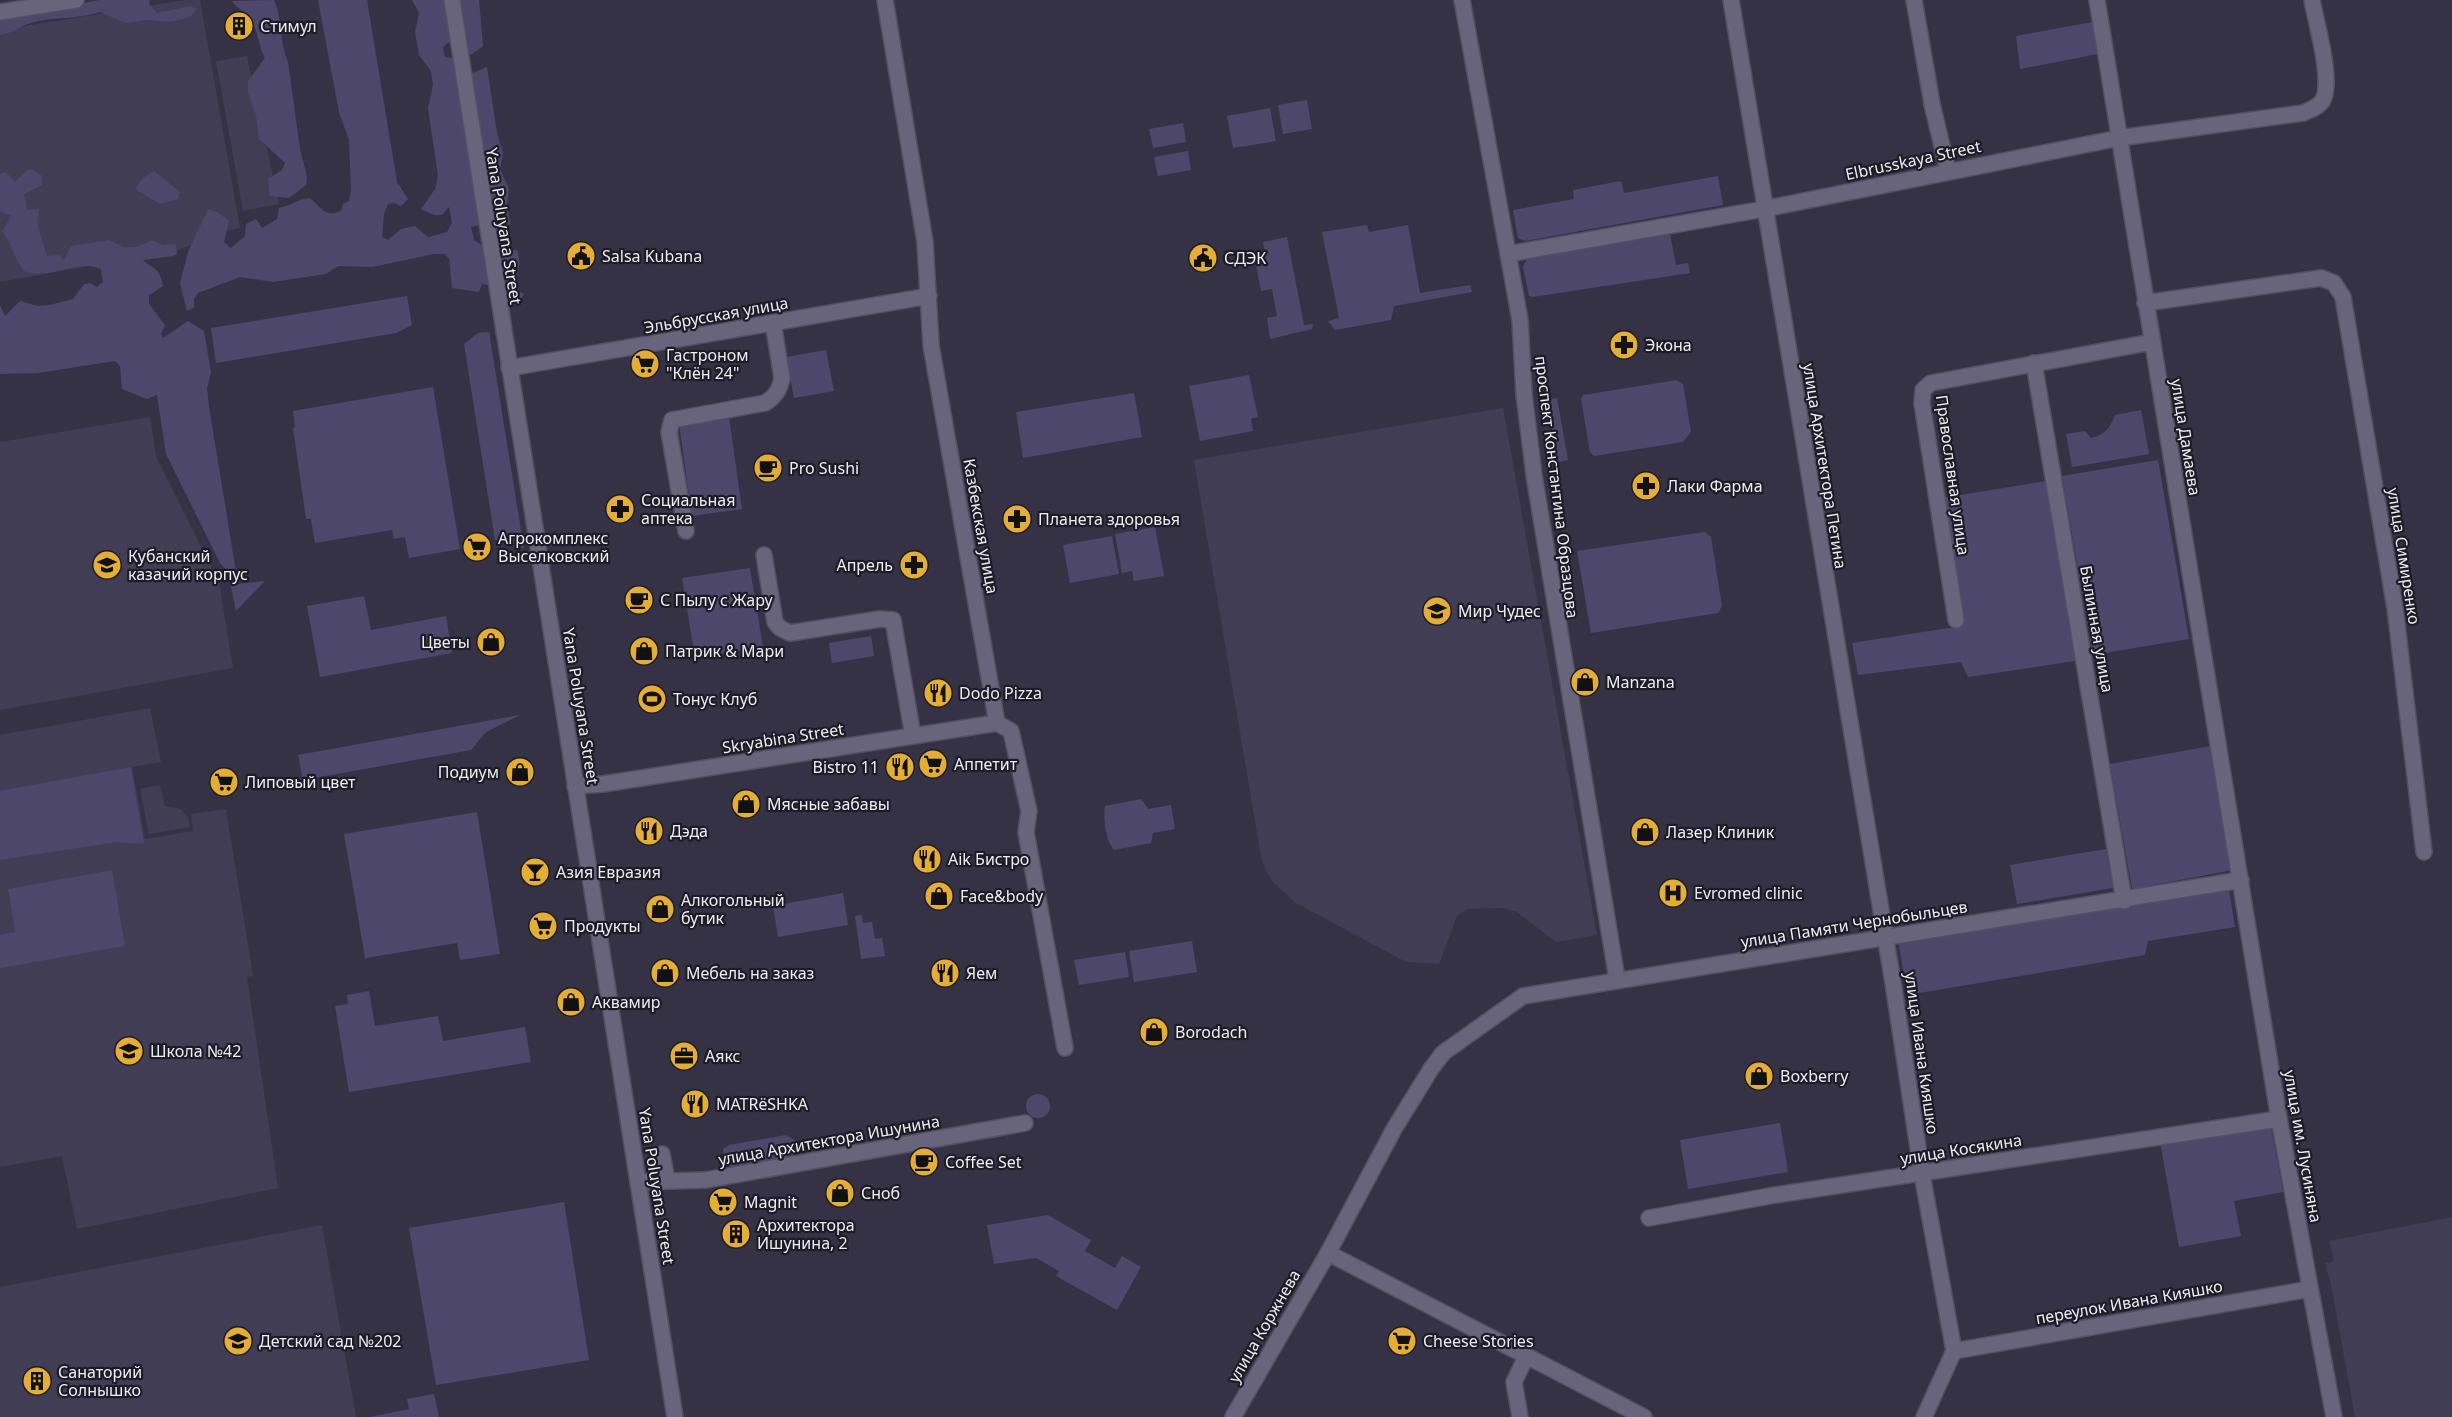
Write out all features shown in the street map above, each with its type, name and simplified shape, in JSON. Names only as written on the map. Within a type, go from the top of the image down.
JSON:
[{"type":"street","points":[[0,12],[76,0]]},
{"type":"street","name":"Yana Poluyana Street","points":[[452,0],[675,1417]]},
{"type":"street","name":"Казбекская улица","points":[[885,0],[925,242],[931,345],[997,723],[1011,731],[1029,811],[1026,831],[1065,1048]]},
{"type":"street","name":"проспект Константина Образцова","points":[[1462,0],[1520,320],[1524,394],[1547,558],[1617,979]]},
{"type":"street","name":"улица Архитектора Петина","points":[[1731,0],[1886,938]]},
{"type":"street","points":[[1914,0],[1932,104],[1948,171]]},
{"type":"street","name":"улица Дамаева","points":[[2097,0],[2241,880]]},
{"type":"street","name":"Elbrusskaya Street","points":[[1508,255],[1764,209],[2119,138],[2303,113],[2315,108],[2323,100],[2326,80],[2312,0]]},
{"type":"street","name":"улица Симиренко","points":[[2145,303],[2321,278],[2334,283],[2343,297],[2395,608],[2424,852]]},
{"type":"street","name":"Эльбрусская улица","points":[[509,368],[929,296]]},
{"type":"street","points":[[686,531],[670,425],[676,417],[765,403],[777,394],[782,378],[773,323]]},
{"type":"street","name":"Православная улица","points":[[1956,620],[1922,403],[1923,390],[1931,383],[2152,342]]},
{"type":"street","name":"Былинная улица","points":[[2034,363],[2124,901]]},
{"type":"street","points":[[764,555],[776,621],[785,631],[790,633],[880,619],[893,620],[913,736]]},
{"type":"street","name":"Skryabina Street","points":[[575,786],[603,784],[997,723]]},
{"type":"street","name":"улица Памяти Чернобыльцев","points":[[1482,1024],[1523,996],[1617,979],[2124,901],[2241,880]]},
{"type":"street","name":"улица им. Лусиняна","points":[[2241,880],[2279,1119],[2334,1417]]},
{"type":"street","name":"улица Ивана Кияшко","points":[[1886,938],[1922,1174],[1954,1351]]},
{"type":"street","name":"улица Коржнева","points":[[1233,1417],[1328,1253],[1394,1129],[1431,1069],[1443,1053],[1482,1024]]},
{"type":"street","name":"улица Косякина","points":[[1649,1218],[2279,1119]]},
{"type":"street","name":"улица Архитектора Ишунина","points":[[638,1182],[706,1180],[1025,1123]]},
{"type":"street","points":[[662,1154],[667,1180]]},
{"type":"street","points":[[1328,1253],[1644,1417]]},
{"type":"street","name":"переулок Ивана Кияшко","points":[[1954,1351],[2310,1289]]},
{"type":"street","points":[[1924,1417],[1954,1351]]},
{"type":"street","points":[[1520,1417],[1514,1382],[1526,1357]]},
{"type":"shaded area","points":[[99,0],[150,0],[149,4],[157,13],[190,6],[197,9],[190,17],[171,22],[148,20],[126,23],[100,12],[40,21],[0,35],[0,14],[5,15],[8,19]]},
{"type":"shaded area","points":[[185,0],[200,0],[240,228],[225,231],[178,250],[0,282],[0,30]]},
{"type":"shaded area","points":[[274,0],[288,62],[300,149],[307,176],[306,185],[289,198],[269,196],[268,179],[282,170],[285,163],[259,139],[256,115],[248,93],[248,81],[265,58],[252,21],[232,1]]},
{"type":"shaded area","points":[[318,0],[367,0],[397,182],[408,199],[401,206],[394,203],[388,204],[384,214],[382,237],[388,240],[401,229],[415,226],[428,237],[447,232],[452,223],[449,207],[442,215],[434,215],[421,209],[435,189],[438,176],[428,108],[433,85],[431,71],[419,55],[415,32],[419,13],[412,0],[479,0],[483,46],[471,55],[457,39],[447,43],[443,48],[445,57],[464,60],[468,75],[487,67],[497,133],[503,153],[500,169],[509,189],[507,206],[510,223],[506,230],[488,235],[484,224],[471,227],[474,240],[502,259],[504,250],[517,250],[519,268],[515,289],[524,294],[517,305],[512,303],[509,294],[497,292],[494,286],[482,284],[479,292],[452,288],[449,259],[445,254],[434,254],[372,267],[338,266],[326,274],[273,282],[240,277],[198,293],[194,299],[194,308],[187,311],[180,283],[188,252],[208,209],[217,212],[229,221],[224,242],[231,248],[245,236],[246,224],[256,219],[262,228],[277,219],[279,208],[310,198],[327,213],[336,213],[341,211],[343,204],[349,201],[351,191],[349,140],[339,112]]},
{"type":"shaded area","points":[[2092,22],[2098,54],[2020,69],[2016,36]]},
{"type":"shaded area","points":[[247,56],[279,204],[243,211],[216,61]]},
{"type":"shaded area","points":[[1307,100],[1312,129],[1283,134],[1278,105]]},
{"type":"shaded area","points":[[1270,108],[1276,141],[1233,148],[1227,116]]},
{"type":"shaded area","points":[[1183,123],[1186,142],[1153,148],[1149,129]]},
{"type":"shaded area","points":[[1188,151],[1191,170],[1158,176],[1154,157]]},
{"type":"shaded area","points":[[27,170],[34,170],[42,176],[42,185],[24,194],[27,210],[39,209],[38,227],[47,256],[59,255],[64,260],[71,246],[109,240],[123,247],[137,247],[152,240],[163,245],[176,244],[177,254],[173,256],[143,260],[158,272],[163,286],[149,295],[149,304],[165,325],[161,334],[163,338],[188,321],[204,331],[211,373],[207,388],[209,407],[238,584],[265,581],[236,611],[228,572],[220,563],[166,454],[157,395],[147,399],[122,389],[120,366],[115,361],[38,373],[0,374],[0,305],[5,316],[20,301],[38,306],[50,305],[73,299],[84,284],[90,283],[97,287],[103,282],[101,269],[92,266],[43,273],[24,271],[2,232],[11,216],[0,211],[0,174],[6,172],[15,182]]},
{"type":"shaded area","points":[[154,171],[180,192],[178,199],[160,204],[135,189],[142,179]]},
{"type":"shaded area","points":[[1718,176],[1723,205],[1525,241],[1518,238],[1513,210],[1574,199],[1573,190],[1621,181],[1624,193]]},
{"type":"shaded area","points":[[1367,225],[1369,232],[1408,225],[1420,293],[1470,285],[1472,292],[1394,306],[1391,320],[1335,330],[1328,321],[1339,318],[1322,232]]},
{"type":"shaded area","points":[[1670,234],[1676,265],[1688,263],[1690,273],[1529,296],[1523,267],[1527,259]]},
{"type":"shaded area","points":[[1287,237],[1304,325],[1313,324],[1312,329],[1270,339],[1267,318],[1277,316],[1272,289],[1261,291],[1254,254],[1265,252],[1263,242]]},
{"type":"shaded area","points":[[407,296],[412,325],[396,333],[216,363],[211,328]]},
{"type":"shaded area","points":[[489,332],[524,549],[509,540],[495,540],[464,344],[478,333]]},
{"type":"shaded area","points":[[826,350],[834,391],[794,398],[786,357]]},
{"type":"shaded area","points":[[1249,375],[1258,417],[1251,419],[1253,431],[1200,441],[1189,386]]},
{"type":"shaded area","points":[[1677,380],[1683,384],[1691,432],[1683,442],[1594,456],[1590,452],[1581,399],[1583,395]]},
{"type":"shaded area","points":[[433,387],[460,549],[409,558],[405,537],[394,539],[392,530],[315,543],[311,519],[306,519],[293,428],[295,427],[293,411]]},
{"type":"shaded area","points":[[1134,393],[1142,437],[1023,458],[1016,412]]},
{"type":"shaded area","points":[[1557,398],[1568,460],[1558,462],[1552,458],[1549,440],[1553,433],[1544,404],[1547,400]]},
{"type":"shaded area","points":[[1503,408],[1597,935],[1556,942],[1517,912],[1502,908],[1467,909],[1457,916],[1439,964],[1406,962],[1296,903],[1274,883],[1266,871],[1261,857],[1194,460]]},
{"type":"shaded area","points":[[2141,410],[2149,454],[2072,467],[2066,434],[2085,431],[2091,438],[2096,437],[2106,430],[2115,415]]},
{"type":"shaded area","name":"Кубанский казачий корпус","points":[[150,417],[156,456],[219,582],[233,668],[0,710],[0,442]]},
{"type":"shaded area","points":[[729,417],[742,509],[692,516],[679,424]]},
{"type":"shaded area","points":[[2158,460],[2189,639],[2093,655],[2062,476]]},
{"type":"shaded area","points":[[2046,481],[2075,661],[1968,677],[1961,662],[1858,675],[1852,643],[1962,626],[1942,498]]},
{"type":"shaded area","points":[[1155,527],[1164,576],[1134,581],[1132,571],[1122,573],[1115,534]]},
{"type":"shaded area","points":[[1705,532],[1711,537],[1722,606],[1718,613],[1591,633],[1577,551]]},
{"type":"shaded area","points":[[1112,536],[1119,574],[1070,583],[1063,545]]},
{"type":"shaded area","points":[[750,568],[763,647],[695,658],[682,578]]},
{"type":"shaded area","points":[[364,596],[371,630],[446,616],[452,653],[320,677],[307,606]]},
{"type":"shaded area","points":[[871,636],[874,656],[832,663],[829,643]]},
{"type":"shaded area","name":"Школа №42","points":[[150,708],[161,762],[132,767],[145,839],[193,831],[191,814],[226,809],[253,976],[247,977],[278,1188],[77,1229],[62,1156],[0,1167],[0,735]]},
{"type":"shaded area","points":[[520,715],[486,732],[471,750],[303,780],[298,755]]},
{"type":"shaded area","points":[[2211,746],[2233,870],[2132,889],[2110,764]]},
{"type":"shaded area","points":[[131,767],[144,844],[116,842],[0,860],[0,791]]},
{"type":"shaded area","points":[[160,785],[165,806],[181,809],[188,817],[190,827],[149,834],[140,789]]},
{"type":"shaded area","points":[[1141,799],[1148,809],[1171,805],[1175,829],[1153,833],[1151,843],[1114,850],[1106,830],[1105,806]]},
{"type":"shaded area","points":[[477,812],[500,954],[460,960],[457,943],[365,958],[344,834]]},
{"type":"shaded area","points":[[2106,849],[2113,888],[2017,904],[2010,865]]},
{"type":"shaded area","points":[[112,870],[125,946],[0,968],[0,935],[15,932],[8,889]]},
{"type":"shaded area","points":[[2228,884],[2235,927],[2148,941],[2145,955],[1907,995],[1898,939]]},
{"type":"shaded area","points":[[843,893],[848,925],[778,937],[773,906]]},
{"type":"shaded area","points":[[862,915],[863,923],[872,922],[875,939],[882,938],[885,956],[861,959],[855,916]]},
{"type":"shaded area","points":[[1192,941],[1197,972],[1134,982],[1129,951]]},
{"type":"shaded area","points":[[1125,952],[1129,977],[1079,985],[1074,960]]},
{"type":"shaded area","points":[[369,991],[375,1026],[438,1016],[443,1041],[525,1027],[531,1062],[349,1092],[335,1006],[348,1004],[347,995]]},
{"type":"shaded area","points":[[1038,1094],[1047,1097],[1050,1106],[1047,1115],[1038,1118],[1029,1115],[1026,1106],[1029,1097]]},
{"type":"shaded area","points":[[2270,1122],[2283,1192],[2234,1201],[2241,1236],[2179,1247],[2160,1142]]},
{"type":"shaded area","points":[[1780,1123],[1788,1172],[1688,1189],[1680,1140]]},
{"type":"shaded area","points":[[786,1135],[798,1142],[798,1151],[793,1158],[733,1168],[724,1163],[723,1149],[729,1145]]},
{"type":"shaded area","points":[[564,1202],[589,1360],[436,1385],[409,1228]]},
{"type":"shaded area","points":[[1048,1215],[1091,1240],[1085,1251],[1115,1268],[1122,1256],[1141,1267],[1117,1310],[1056,1276],[1059,1271],[1036,1258],[994,1264],[987,1225]]},
{"type":"shaded area","points":[[2452,1217],[2452,1417],[2355,1417],[2331,1284],[2325,1263],[2334,1261],[2329,1241]]},
{"type":"shaded area","name":"Детский сад №202","points":[[322,1225],[356,1417],[0,1417],[0,1287]]},
{"type":"shaded area","points":[[434,1394],[439,1417],[370,1417],[409,1409],[407,1399]]},
{"type":"place","name":"Стимул","points":[[239,26]]},
{"type":"place","name":"Salsa Kubana","points":[[581,256]]},
{"type":"place","name":"СДЭК","points":[[1203,258]]},
{"type":"place","name":"Экона","points":[[1624,345]]},
{"type":"place","name":"Гастроном \"Клён 24\"","points":[[645,364]]},
{"type":"place","name":"Pro Sushi","points":[[768,468]]},
{"type":"place","name":"Лаки Фарма","points":[[1646,486]]},
{"type":"place","name":"Социальная аптека","points":[[620,509]]},
{"type":"place","name":"Планета здоровья","points":[[1017,519]]},
{"type":"place","name":"Агрокомплекс Выселковский","points":[[477,547]]},
{"type":"place","name":"Кубанский казачий корпус","points":[[107,565]]},
{"type":"place","name":"Апрель","points":[[914,565]]},
{"type":"place","name":"С Пылу с Жару","points":[[639,600]]},
{"type":"place","name":"Мир Чудес","points":[[1437,611]]},
{"type":"place","name":"Цветы","points":[[491,642]]},
{"type":"place","name":"Патрик & Мари","points":[[644,651]]},
{"type":"place","name":"Manzana","points":[[1585,682]]},
{"type":"place","name":"Dodo Pizza","points":[[938,693]]},
{"type":"place","name":"Тонус Клуб","points":[[652,699]]},
{"type":"place","name":"Аппетит","points":[[933,764]]},
{"type":"place","name":"Bistro 11","points":[[900,767]]},
{"type":"place","name":"Подиум","points":[[520,772]]},
{"type":"place","name":"Липовый цвет","points":[[224,782]]},
{"type":"place","name":"Мясные забавы","points":[[746,804]]},
{"type":"place","name":"Дэда","points":[[649,831]]},
{"type":"place","name":"Лазер Клиник","points":[[1645,832]]},
{"type":"place","name":"Aik Бистро","points":[[927,859]]},
{"type":"place","name":"Азия Евразия","points":[[535,872]]},
{"type":"place","name":"Evromed clinic","points":[[1673,893]]},
{"type":"place","name":"Face&body","points":[[939,896]]},
{"type":"place","name":"Алкогольный бутик","points":[[660,909]]},
{"type":"place","name":"Продукты","points":[[543,926]]},
{"type":"place","name":"Мебель на заказ","points":[[665,973]]},
{"type":"place","name":"Яем","points":[[945,973]]},
{"type":"place","name":"Аквамир","points":[[571,1002]]},
{"type":"place","name":"Borodach","points":[[1154,1032]]},
{"type":"place","name":"Школа №42","points":[[129,1051]]},
{"type":"place","name":"Аякс","points":[[684,1056]]},
{"type":"place","name":"Boxberry","points":[[1759,1076]]},
{"type":"place","name":"MATRёSHKA","points":[[695,1104]]},
{"type":"place","name":"Coffee Set","points":[[924,1162]]},
{"type":"place","name":"Сноб","points":[[840,1193]]},
{"type":"place","name":"Magnit","points":[[723,1202]]},
{"type":"place","name":"Архитектора Ишунина, 2","points":[[736,1234]]},
{"type":"place","name":"Детский сад №202","points":[[238,1341]]},
{"type":"place","name":"Cheese Stories","points":[[1402,1341]]},
{"type":"place","name":"Санаторий Солнышко","points":[[37,1381]]}]
